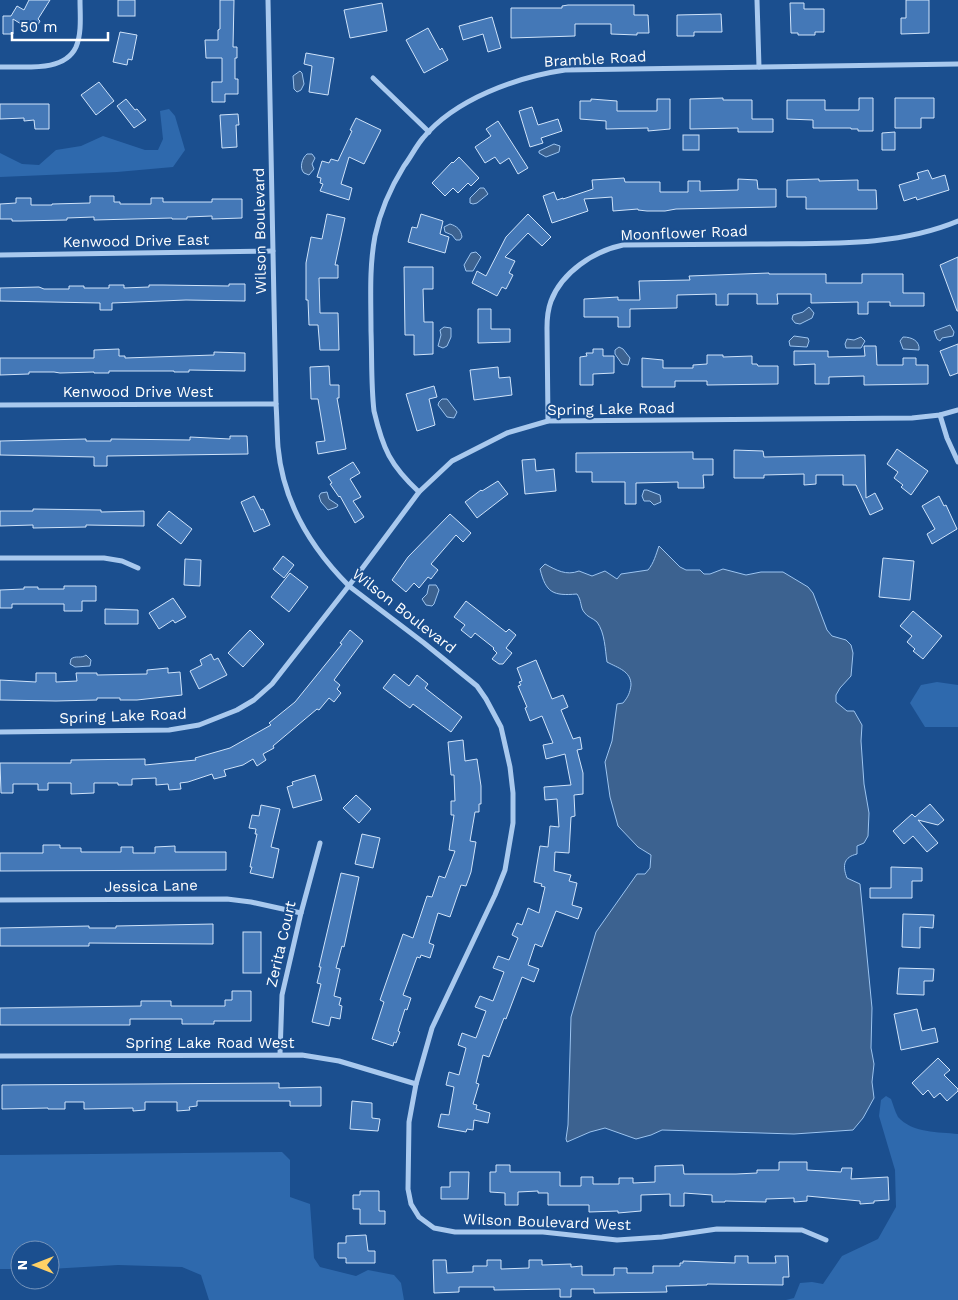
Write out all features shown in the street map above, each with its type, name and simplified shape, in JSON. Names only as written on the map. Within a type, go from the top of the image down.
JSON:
[{"type":"street","points":[[0,67],[48,66],[61,62],[76,46],[80,25],[80,0]]},
{"type":"street","name":"Wilson Boulevard","points":[[268,0],[278,447],[282,472],[294,512],[314,547],[349,586],[477,686],[499,722],[506,743],[510,767],[513,793],[512,823],[505,870],[432,1028],[416,1084],[409,1122],[408,1189],[411,1204],[419,1217]]},
{"type":"street","points":[[757,0],[758,67]]},
{"type":"street","name":"Bramble Road","points":[[419,492],[396,469],[383,444],[374,411],[370,275],[376,234],[383,209],[397,178],[423,138],[444,118],[476,98],[504,85],[542,73],[581,70],[958,64]]},
{"type":"street","points":[[373,78],[429,132]]},
{"type":"street","name":"Moonflower Road","points":[[548,422],[547,328],[551,301],[571,273],[588,258],[600,252],[623,246],[889,239],[938,230],[958,221]]},
{"type":"street","name":"Kenwood Drive East","points":[[0,255],[273,251]]},
{"type":"street","name":"Kenwood Drive West","points":[[0,405],[276,404]]},
{"type":"street","name":"Spring Lake Road","points":[[0,732],[169,730],[199,725],[237,710],[254,700],[272,684],[349,586],[419,492],[452,461],[507,433],[548,422],[883,419],[940,415],[958,410]]},
{"type":"street","points":[[940,415],[947,438],[958,462]]},
{"type":"street","points":[[0,558],[104,558],[122,561],[138,568]]},
{"type":"street","name":"Zerita Court","points":[[280,1054],[282,995],[320,843]]},
{"type":"street","name":"Jessica Lane","points":[[0,900],[227,899],[251,902],[301,913]]},
{"type":"street","name":"Spring Lake Road West","points":[[0,1056],[302,1055],[339,1061],[416,1084]]},
{"type":"street","name":"Wilson Boulevard West","points":[[419,1217],[434,1228],[455,1232],[543,1232],[617,1240],[662,1237],[717,1229],[802,1230],[826,1240]]},
{"type":"shaded area","points":[[300,71],[304,84],[301,90],[297,92],[294,89],[293,76]]},
{"type":"shaded area","points":[[169,109],[175,116],[185,150],[173,167],[117,172],[0,177],[0,153],[22,164],[39,165],[56,150],[81,146],[103,136],[145,150],[158,150],[163,139],[160,111]]},
{"type":"shaded area","points":[[554,144],[560,146],[559,152],[546,157],[539,153],[539,151]]},
{"type":"shaded area","points":[[307,154],[312,154],[315,158],[312,164],[314,169],[309,175],[302,171],[301,166]]},
{"type":"shaded area","points":[[480,188],[484,188],[488,194],[477,203],[470,203],[470,198]]},
{"type":"shaded area","points":[[450,224],[460,230],[462,237],[460,240],[456,240],[452,235],[445,232],[444,227]]},
{"type":"shaded area","points":[[476,252],[481,257],[473,271],[466,271],[464,265],[471,253]]},
{"type":"shaded area","points":[[809,307],[814,313],[812,318],[800,324],[795,323],[792,319],[793,315],[803,312]]},
{"type":"shaded area","points":[[950,325],[954,332],[953,336],[942,338],[940,341],[937,339],[934,331]]},
{"type":"shaded area","points":[[444,327],[451,328],[451,337],[447,346],[443,348],[438,346],[441,335],[440,330]]},
{"type":"shaded area","points":[[794,336],[808,338],[807,347],[790,346],[789,341]]},
{"type":"shaded area","points":[[861,337],[865,341],[861,348],[846,348],[847,339],[854,340]]},
{"type":"shaded area","points":[[903,337],[915,340],[919,350],[903,349],[900,341]]},
{"type":"shaded area","points":[[619,347],[630,358],[628,365],[622,364],[615,354],[615,350]]},
{"type":"shaded area","points":[[442,399],[447,399],[457,412],[454,418],[447,417],[438,405]]},
{"type":"shaded area","points":[[644,490],[660,495],[661,502],[654,505],[650,501],[644,501],[642,496]]},
{"type":"shaded area","points":[[327,492],[329,499],[338,505],[328,510],[321,502],[319,496],[321,493]]},
{"type":"shaded area","points":[[659,546],[680,567],[686,570],[700,570],[704,574],[710,574],[723,569],[746,575],[761,572],[783,572],[808,587],[813,593],[827,630],[832,636],[846,640],[851,645],[853,653],[851,676],[840,688],[836,695],[836,702],[847,711],[854,711],[862,725],[861,741],[864,784],[869,813],[868,836],[864,843],[857,846],[857,854],[847,859],[845,869],[847,878],[860,884],[872,1008],[871,1048],[874,1064],[872,1082],[874,1098],[863,1118],[853,1130],[794,1134],[662,1130],[636,1139],[605,1128],[567,1142],[566,1139],[571,1017],[596,932],[637,874],[645,874],[650,868],[651,855],[638,847],[618,826],[610,797],[605,762],[612,741],[617,704],[623,703],[631,688],[629,676],[623,670],[607,662],[600,626],[584,612],[577,594],[562,594],[552,591],[545,583],[540,569],[545,564],[561,572],[579,571],[592,576],[605,571],[617,579],[621,574],[648,570]]},
{"type":"shaded area","points":[[429,585],[436,585],[439,590],[432,606],[426,605],[422,599],[427,594]]},
{"type":"shaded area","points":[[86,655],[91,660],[90,666],[75,667],[70,664],[71,659]]},
{"type":"shaded area","points":[[937,682],[958,685],[958,727],[925,727],[910,703],[921,685]]},
{"type":"shaded area","points":[[886,1096],[891,1099],[898,1117],[911,1126],[926,1131],[958,1134],[958,1300],[786,1300],[794,1298],[800,1283],[812,1282],[823,1284],[842,1256],[878,1239],[896,1207],[895,1170],[879,1116],[881,1100]]},
{"type":"shaded area","points":[[282,1152],[290,1160],[290,1197],[310,1204],[314,1258],[320,1267],[356,1276],[368,1270],[394,1275],[401,1283],[404,1300],[209,1300],[201,1275],[182,1267],[118,1265],[60,1268],[60,1240],[10,1240],[10,1269],[0,1269],[0,1155]]},
{"type":"building","points":[[29,0],[50,0],[38,19],[40,21],[34,32],[13,19],[13,34],[3,34],[3,16],[11,16],[17,6],[24,10]]},
{"type":"building","points":[[118,0],[135,0],[135,16],[118,16]]},
{"type":"building","points":[[220,0],[234,0],[233,47],[237,47],[235,79],[238,79],[238,94],[225,94],[225,102],[212,102],[212,82],[222,82],[222,58],[206,58],[205,40],[218,40]]},
{"type":"building","points":[[906,0],[929,0],[929,33],[901,34],[901,18],[906,18]]},
{"type":"building","points":[[382,3],[387,31],[350,38],[344,10]]},
{"type":"building","points":[[790,3],[804,3],[804,9],[824,9],[824,32],[815,32],[815,35],[791,33]]},
{"type":"building","points":[[634,5],[634,15],[648,15],[649,33],[637,33],[637,35],[611,34],[611,24],[575,24],[575,36],[511,38],[511,8],[562,8],[562,6]]},
{"type":"building","points":[[721,14],[722,32],[694,32],[694,36],[677,36],[677,15]]},
{"type":"building","points":[[492,17],[501,48],[488,52],[483,34],[463,40],[459,26]]},
{"type":"building","points":[[428,28],[448,60],[424,73],[406,40]]},
{"type":"building","points":[[120,32],[137,35],[132,60],[128,59],[127,65],[113,62]]},
{"type":"building","points":[[306,53],[334,58],[328,95],[309,92],[312,66],[304,64]]},
{"type":"building","points":[[99,82],[114,101],[96,115],[81,95]]},
{"type":"building","points":[[723,98],[723,100],[752,100],[752,119],[773,119],[773,132],[738,132],[738,128],[690,129],[690,99]]},
{"type":"building","points":[[859,98],[873,98],[873,131],[858,131],[858,129],[851,128],[813,128],[813,120],[787,119],[787,100],[825,100],[825,110],[859,110]]},
{"type":"building","points":[[895,98],[934,98],[934,118],[921,118],[921,128],[895,128]]},
{"type":"building","points":[[126,99],[146,120],[134,128],[117,106]]},
{"type":"building","points":[[591,99],[617,101],[617,111],[657,111],[657,99],[670,99],[670,129],[648,131],[648,128],[606,129],[606,121],[580,119],[580,101],[591,101]]},
{"type":"building","points":[[0,104],[49,104],[49,129],[35,129],[34,120],[24,121],[24,118],[0,119]]},
{"type":"building","points":[[532,107],[538,125],[558,119],[562,131],[541,138],[543,143],[530,147],[519,111]]},
{"type":"building","points":[[238,114],[239,125],[236,125],[237,147],[222,148],[220,115]]},
{"type":"building","points":[[356,118],[381,130],[364,164],[349,157],[341,184],[352,188],[349,200],[320,191],[323,184],[320,183],[321,178],[317,177],[322,161],[329,163],[331,159],[338,161]]},
{"type":"building","points":[[498,121],[528,168],[518,174],[509,158],[500,164],[495,157],[485,163],[475,147],[491,136],[486,129]]},
{"type":"building","points":[[895,132],[895,150],[882,150],[882,133]]},
{"type":"building","points":[[683,135],[699,135],[699,150],[683,150]]},
{"type":"building","points":[[459,157],[479,178],[471,186],[468,183],[458,193],[453,188],[445,196],[432,183]]},
{"type":"building","points":[[928,170],[932,179],[945,175],[949,190],[917,200],[916,197],[904,201],[899,185],[919,179],[917,173]]},
{"type":"building","points":[[624,178],[625,182],[660,182],[660,192],[688,192],[688,181],[700,181],[700,191],[738,190],[738,179],[757,180],[758,189],[776,189],[776,207],[613,211],[612,197],[584,199],[588,211],[552,223],[543,196],[554,192],[557,200],[563,199],[593,189],[592,180]]},
{"type":"building","points":[[819,179],[819,181],[858,180],[858,190],[876,190],[877,209],[806,209],[806,197],[787,197],[787,180]]},
{"type":"building","points":[[90,196],[114,196],[114,202],[120,202],[120,204],[151,204],[151,198],[163,198],[163,202],[212,202],[212,199],[242,199],[242,218],[212,219],[212,216],[187,217],[187,219],[94,220],[94,217],[67,218],[67,220],[12,221],[12,219],[0,219],[0,204],[16,203],[16,198],[31,198],[31,205],[52,205],[90,203]]},
{"type":"building","points":[[327,214],[345,218],[335,265],[338,265],[338,278],[319,278],[320,313],[338,313],[339,350],[320,350],[318,325],[309,325],[308,300],[306,300],[306,263],[311,237],[322,239]]},
{"type":"building","points":[[421,214],[443,221],[440,234],[449,237],[445,253],[408,242],[412,227],[417,228]]},
{"type":"building","points":[[528,214],[551,237],[542,246],[528,233],[505,257],[515,261],[509,273],[513,275],[506,289],[502,287],[497,296],[472,283],[477,271],[486,276],[506,237]]},
{"type":"building","points":[[958,257],[958,311],[957,311],[940,265]]},
{"type":"building","points":[[404,267],[433,267],[433,289],[423,289],[424,322],[433,322],[433,354],[414,355],[414,335],[405,335]]},
{"type":"building","points":[[769,273],[826,274],[826,283],[862,283],[862,274],[903,274],[903,293],[924,293],[924,306],[890,306],[890,302],[868,302],[868,314],[858,314],[858,302],[811,303],[811,294],[777,294],[778,304],[757,304],[757,294],[728,294],[728,305],[716,305],[716,294],[677,295],[677,308],[630,309],[630,327],[618,327],[618,317],[584,317],[584,299],[618,297],[618,300],[640,300],[639,281],[690,280],[689,276]]},
{"type":"building","points":[[229,284],[245,284],[245,301],[186,300],[112,303],[112,310],[100,310],[100,303],[0,301],[0,288],[39,287],[44,289],[69,289],[69,286],[109,288],[109,285],[124,285],[124,288],[149,287],[149,285],[229,286]]},
{"type":"building","points":[[478,309],[491,309],[491,329],[510,329],[510,342],[478,343]]},
{"type":"building","points":[[958,344],[958,373],[950,376],[940,351]]},
{"type":"building","points":[[864,346],[876,346],[877,365],[903,365],[903,358],[916,358],[916,365],[928,365],[928,384],[864,385],[864,376],[829,377],[829,384],[815,384],[815,364],[794,365],[794,351],[828,351],[828,357],[865,356]]},
{"type":"building","points":[[119,349],[119,356],[125,356],[125,358],[214,355],[214,352],[245,353],[245,371],[29,372],[29,374],[0,375],[0,358],[94,358],[94,350]]},
{"type":"building","points":[[593,349],[603,349],[603,356],[614,356],[614,373],[593,374],[593,385],[580,385],[580,357],[587,356],[586,353],[593,353]]},
{"type":"building","points":[[707,355],[723,355],[723,357],[752,356],[752,364],[757,364],[758,366],[778,366],[778,384],[707,385],[707,381],[675,381],[675,387],[642,387],[642,358],[663,360],[663,368],[693,368],[693,365],[707,364]]},
{"type":"building","points":[[329,366],[330,385],[339,385],[339,398],[337,398],[346,449],[318,454],[316,442],[325,441],[318,399],[311,399],[310,367]]},
{"type":"building","points":[[498,367],[499,378],[510,377],[512,395],[474,400],[470,370]]},
{"type":"building","points":[[434,386],[437,397],[429,399],[435,425],[417,431],[406,394]]},
{"type":"building","points":[[230,436],[247,436],[248,454],[107,456],[107,466],[94,466],[94,457],[0,455],[0,441],[86,439],[86,441],[111,441],[111,439],[190,440],[190,437],[230,439]]},
{"type":"building","points":[[897,449],[928,471],[911,495],[894,478],[898,472],[887,464]]},
{"type":"building","points":[[734,450],[763,451],[764,457],[865,455],[866,498],[875,493],[883,509],[870,515],[856,485],[843,485],[843,475],[816,475],[816,484],[804,485],[804,474],[764,475],[764,478],[734,478]]},
{"type":"building","points":[[693,452],[693,459],[713,459],[713,475],[703,475],[704,488],[678,488],[678,482],[636,483],[636,504],[625,504],[625,482],[592,482],[592,472],[576,472],[576,453]]},
{"type":"building","points":[[535,459],[536,471],[554,469],[556,491],[525,494],[522,460]]},
{"type":"building","points":[[353,462],[360,473],[350,479],[361,497],[353,501],[364,517],[355,523],[340,496],[330,484],[332,483],[328,477]]},
{"type":"building","points":[[498,481],[508,494],[477,518],[465,502],[481,490]]},
{"type":"building","points":[[254,496],[261,510],[263,509],[270,525],[254,532],[241,502]]},
{"type":"building","points":[[939,496],[944,506],[946,505],[957,529],[932,544],[927,534],[935,529],[922,506]]},
{"type":"building","points":[[33,509],[101,510],[101,512],[144,511],[144,526],[86,525],[86,527],[33,528],[33,525],[0,526],[0,511],[33,511]]},
{"type":"building","points":[[169,511],[192,529],[181,544],[157,525]]},
{"type":"building","points":[[450,514],[471,533],[463,542],[456,535],[431,564],[438,570],[431,579],[428,577],[419,588],[414,583],[406,592],[392,580],[408,557]]},
{"type":"building","points":[[283,556],[294,565],[284,578],[273,569]]},
{"type":"building","points":[[883,558],[914,561],[910,600],[879,597]]},
{"type":"building","points":[[185,559],[201,560],[200,586],[184,585]]},
{"type":"building","points":[[290,573],[308,587],[289,612],[271,597]]},
{"type":"building","points":[[64,586],[96,586],[96,601],[82,601],[82,611],[64,611],[64,604],[12,604],[12,608],[0,608],[0,590],[24,589],[24,587],[64,589]]},
{"type":"building","points":[[173,598],[186,617],[175,623],[173,620],[159,629],[149,613]]},
{"type":"building","points":[[466,601],[506,632],[509,629],[516,635],[506,648],[512,653],[503,664],[499,664],[492,659],[497,653],[494,648],[475,633],[471,638],[461,630],[465,625],[454,617]]},
{"type":"building","points":[[105,609],[138,610],[138,624],[105,624]]},
{"type":"building","points":[[913,611],[942,636],[923,659],[913,651],[915,649],[907,642],[912,636],[900,626]]},
{"type":"building","points":[[250,630],[264,644],[243,667],[228,653]]},
{"type":"building","points":[[350,630],[363,641],[334,680],[340,685],[337,689],[341,693],[334,702],[329,698],[319,710],[317,709],[273,746],[274,748],[263,754],[266,760],[257,766],[253,759],[243,765],[224,770],[226,776],[214,779],[212,774],[180,783],[181,789],[169,790],[168,784],[156,785],[156,778],[132,779],[132,785],[94,783],[94,793],[71,794],[71,783],[48,783],[48,790],[38,790],[38,784],[13,784],[13,793],[1,793],[0,763],[71,763],[71,760],[145,759],[145,765],[196,760],[195,758],[230,748],[271,725],[269,723],[295,702],[342,644],[340,643]]},
{"type":"building","points":[[211,654],[214,660],[218,658],[227,675],[199,689],[190,671],[202,665],[200,660]]},
{"type":"building","points":[[536,660],[552,699],[563,695],[568,707],[561,710],[573,739],[580,737],[582,749],[577,750],[583,773],[583,794],[574,795],[575,816],[571,817],[569,853],[555,852],[554,871],[571,875],[569,881],[577,883],[572,905],[582,908],[578,919],[556,911],[542,947],[535,944],[528,965],[539,969],[534,982],[522,977],[489,1057],[483,1055],[476,1083],[479,1084],[473,1104],[477,1105],[476,1109],[490,1113],[488,1123],[474,1120],[473,1130],[467,1129],[466,1132],[438,1127],[441,1114],[449,1115],[454,1087],[446,1085],[449,1072],[459,1075],[466,1048],[458,1045],[462,1033],[476,1038],[486,1011],[475,1007],[480,996],[493,1001],[504,972],[493,968],[498,956],[509,960],[518,938],[512,935],[517,923],[522,925],[528,908],[539,913],[545,887],[534,882],[540,846],[548,847],[550,826],[559,827],[557,799],[545,800],[544,787],[571,785],[565,754],[546,759],[543,745],[553,743],[542,716],[530,721],[525,708],[527,707],[518,686],[521,685],[519,682],[522,681],[517,668]]},
{"type":"building","points":[[168,668],[168,673],[180,672],[182,695],[137,700],[97,698],[97,700],[56,701],[0,700],[0,680],[36,682],[36,673],[56,673],[56,682],[77,681],[76,673],[97,673],[97,675],[147,674],[147,670]]},
{"type":"building","points":[[394,674],[409,686],[417,675],[428,684],[425,688],[462,717],[451,732],[413,704],[410,708],[383,688]]},
{"type":"building","points":[[463,740],[465,761],[477,759],[481,786],[481,804],[479,804],[479,812],[475,812],[470,841],[476,842],[471,872],[466,886],[461,885],[450,917],[438,913],[429,943],[434,945],[430,958],[421,955],[420,958],[417,957],[403,995],[411,998],[407,1010],[405,1009],[396,1043],[394,1042],[393,1046],[372,1039],[384,1002],[380,1000],[403,934],[413,938],[427,896],[432,897],[439,876],[445,878],[455,851],[449,850],[454,815],[451,815],[451,801],[455,801],[454,775],[451,775],[448,742]]},
{"type":"building","points":[[315,775],[322,800],[293,808],[287,787],[293,785],[292,782]]},
{"type":"building","points":[[356,795],[371,809],[359,823],[343,808]]},
{"type":"building","points":[[930,804],[944,820],[938,825],[918,820],[938,843],[927,852],[913,836],[904,844],[893,831],[912,814],[915,817]]},
{"type":"building","points":[[261,805],[280,809],[271,847],[279,849],[273,878],[250,873],[257,834],[255,834],[256,829],[249,828],[252,815],[259,816]]},
{"type":"building","points":[[362,834],[380,838],[373,868],[355,864]]},
{"type":"building","points":[[43,845],[60,845],[60,848],[81,848],[81,852],[121,852],[121,847],[133,847],[133,853],[155,853],[155,847],[175,846],[175,852],[226,852],[226,870],[0,871],[0,853],[43,853]]},
{"type":"building","points":[[891,867],[922,868],[922,881],[912,881],[912,898],[870,898],[870,888],[891,888]]},
{"type":"building","points":[[341,873],[359,877],[344,947],[342,946],[336,968],[340,969],[334,996],[341,998],[339,1005],[342,1006],[340,1019],[331,1017],[329,1026],[312,1022],[321,984],[317,983],[321,967],[319,967]]},
{"type":"building","points":[[903,914],[934,915],[933,928],[920,927],[920,948],[902,947]]},
{"type":"building","points":[[213,924],[213,944],[89,943],[89,946],[0,946],[0,928],[89,926],[89,928],[116,928],[116,926]]},
{"type":"building","points":[[243,932],[261,932],[261,973],[243,973]]},
{"type":"building","points":[[899,968],[934,969],[933,981],[924,981],[924,995],[897,994]]},
{"type":"building","points":[[232,991],[251,991],[251,1021],[214,1021],[214,1024],[182,1024],[182,1019],[130,1019],[130,1025],[0,1025],[0,1008],[141,1006],[141,1001],[171,1001],[171,1006],[225,1006],[225,1000],[232,1000]]},
{"type":"building","points":[[917,1009],[922,1031],[935,1028],[938,1042],[901,1050],[894,1014]]},
{"type":"building","points":[[938,1058],[950,1070],[944,1075],[958,1089],[947,1101],[940,1093],[934,1098],[928,1090],[923,1095],[912,1083]]},
{"type":"building","points":[[279,1083],[279,1088],[321,1087],[321,1106],[290,1106],[290,1101],[197,1101],[197,1106],[189,1107],[190,1110],[177,1111],[177,1102],[145,1102],[145,1110],[133,1111],[133,1108],[84,1109],[84,1102],[65,1102],[65,1109],[2,1109],[2,1085]]},
{"type":"building","points":[[352,1101],[372,1103],[372,1118],[380,1119],[378,1131],[350,1129]]},
{"type":"building","points":[[779,1162],[807,1162],[807,1170],[841,1172],[842,1168],[852,1168],[851,1179],[888,1177],[889,1200],[860,1204],[860,1201],[807,1196],[807,1201],[794,1202],[794,1198],[766,1199],[766,1202],[712,1202],[712,1195],[684,1193],[684,1206],[670,1206],[670,1194],[641,1195],[641,1211],[618,1213],[618,1211],[589,1212],[589,1205],[548,1205],[548,1193],[538,1193],[538,1191],[518,1192],[518,1205],[505,1205],[505,1193],[490,1192],[490,1172],[496,1172],[496,1165],[510,1165],[510,1172],[560,1172],[560,1186],[581,1186],[581,1177],[593,1177],[593,1184],[619,1184],[619,1178],[633,1178],[633,1183],[655,1182],[655,1166],[683,1165],[684,1174],[736,1174],[757,1173],[757,1170],[779,1170]]},
{"type":"building","points":[[450,1172],[469,1172],[468,1199],[441,1199],[441,1187],[450,1187]]},
{"type":"building","points":[[360,1191],[379,1191],[379,1211],[385,1211],[385,1224],[360,1224],[360,1209],[353,1209],[353,1195],[360,1195]]},
{"type":"building","points":[[366,1235],[368,1251],[375,1251],[375,1263],[346,1263],[346,1258],[338,1258],[338,1243],[346,1243],[346,1236]]},
{"type":"building","points":[[735,1256],[748,1256],[748,1263],[776,1263],[775,1256],[788,1256],[789,1277],[783,1277],[783,1285],[707,1284],[666,1286],[667,1292],[594,1293],[594,1289],[571,1289],[571,1297],[560,1297],[560,1289],[494,1290],[494,1287],[459,1287],[459,1292],[434,1293],[433,1260],[446,1260],[447,1273],[473,1272],[473,1266],[487,1266],[487,1260],[501,1260],[501,1269],[529,1268],[529,1260],[542,1260],[542,1265],[571,1264],[571,1267],[582,1266],[582,1275],[614,1275],[614,1268],[627,1268],[627,1273],[653,1273],[653,1266],[680,1266],[680,1263],[683,1263],[683,1261],[735,1263]]}]
